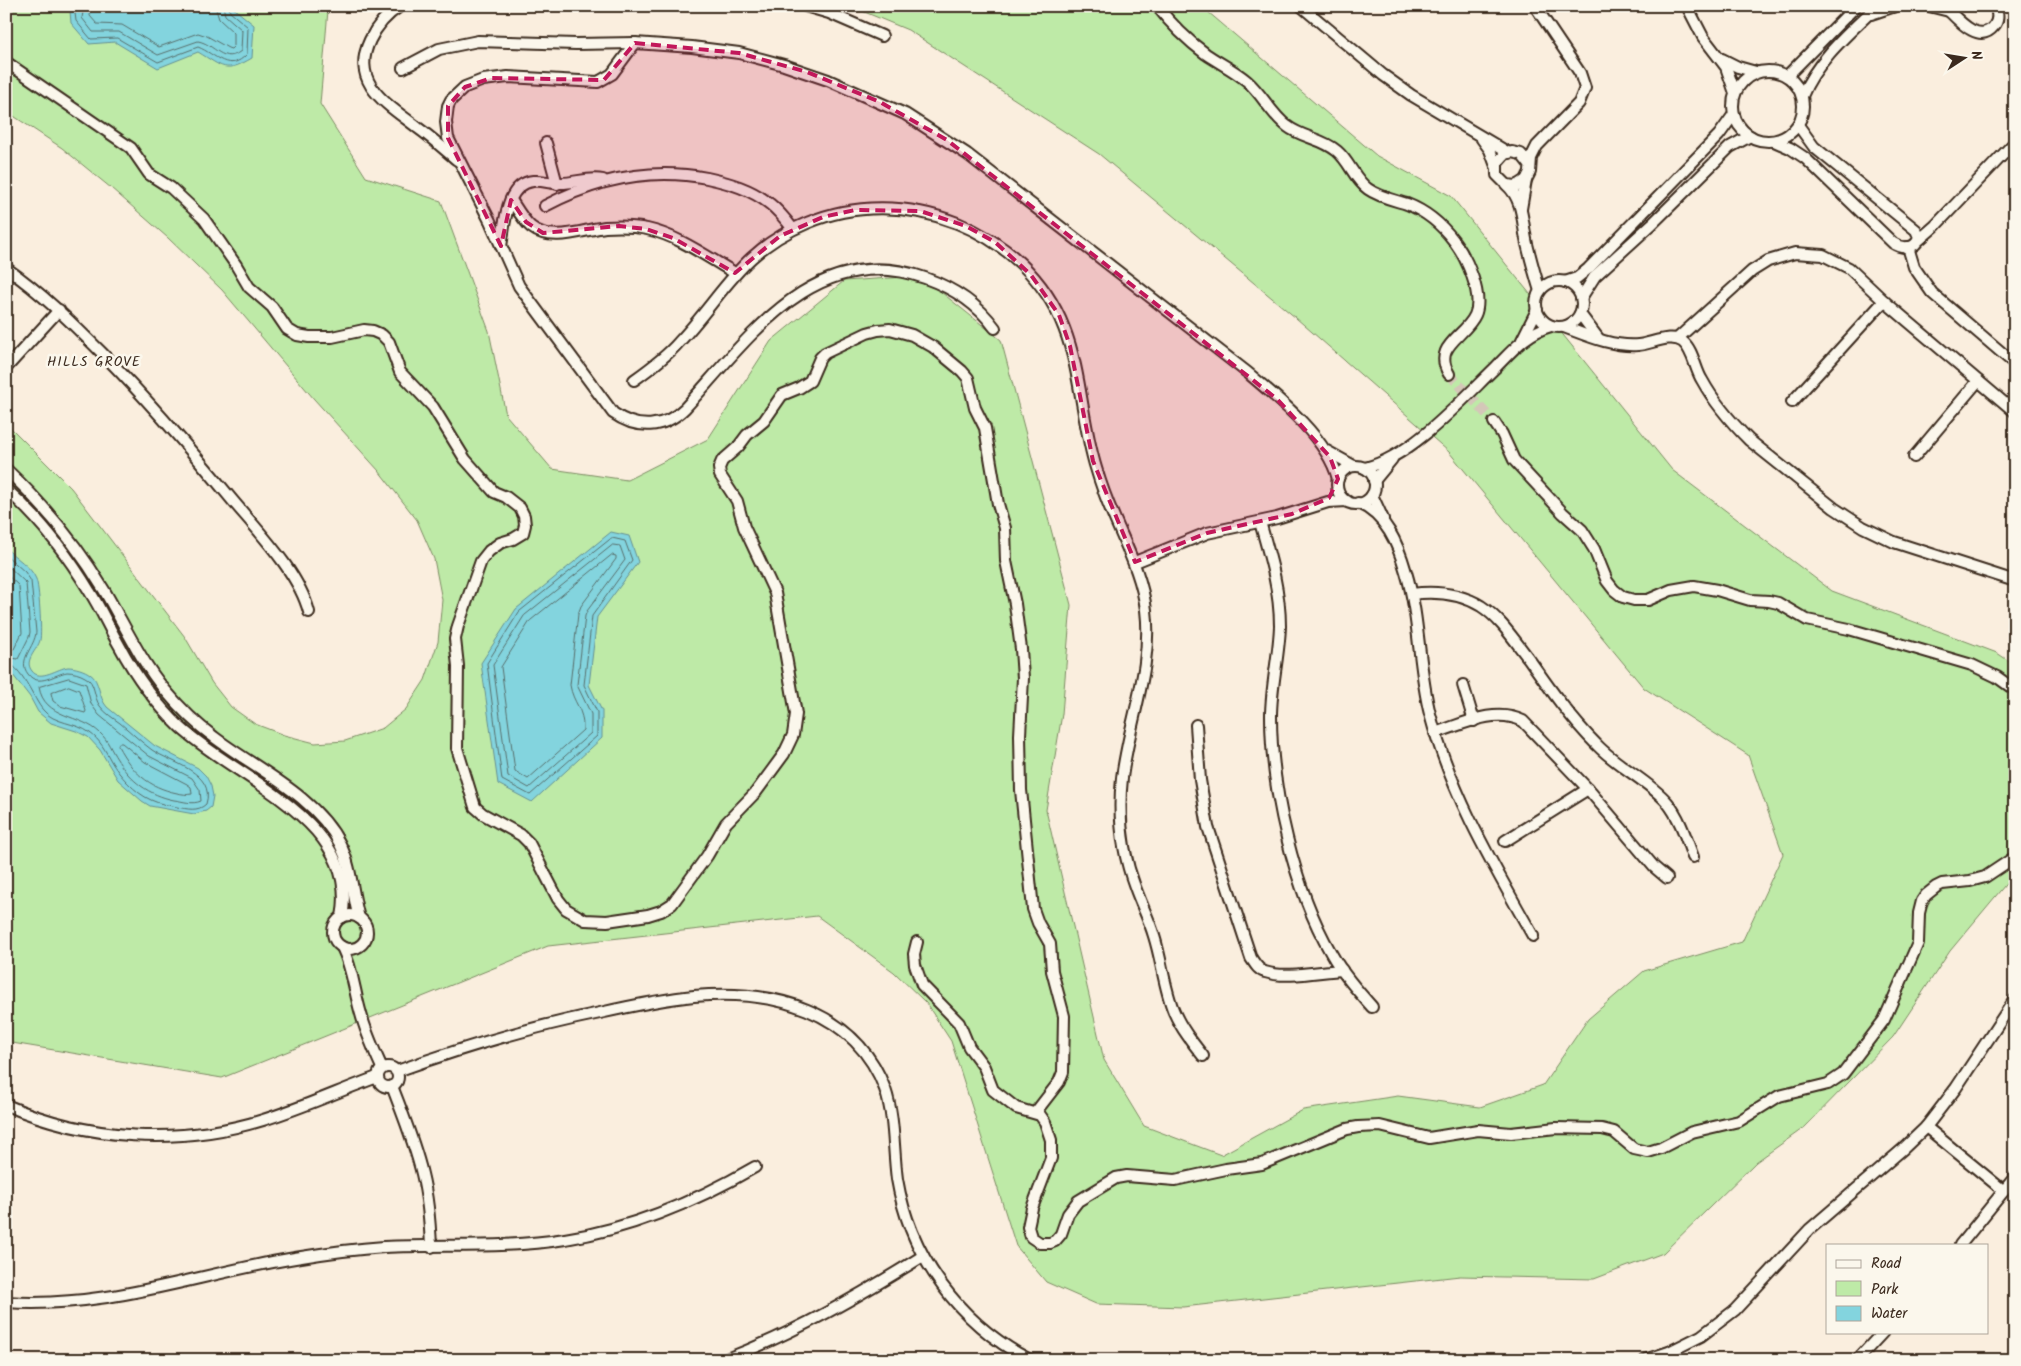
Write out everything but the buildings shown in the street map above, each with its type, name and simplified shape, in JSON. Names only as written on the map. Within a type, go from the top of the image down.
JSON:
[{"type":"street","points":[[400,6],[380,24],[366,47],[365,70],[369,84],[383,102],[428,135],[460,162]]},
{"type":"street","points":[[805,6],[829,13],[882,36]]},
{"type":"street","points":[[1157,6],[1190,41],[1245,80],[1287,127],[1328,144],[1338,152],[1366,188],[1422,212],[1440,225],[1454,241],[1468,267],[1478,299],[1475,315],[1446,350],[1443,358],[1444,367],[1449,374]]},
{"type":"street","points":[[1301,6],[1397,85],[1432,109],[1509,153],[1521,154],[1540,141],[1579,104],[1585,88],[1580,73],[1535,6]]},
{"type":"street","points":[[1687,6],[1703,37],[1722,59],[1730,75],[1735,93],[1734,114],[1739,127],[1750,136],[1762,141],[1774,141],[1788,136],[1798,125],[1803,111],[1802,96],[1797,85],[1787,76],[1772,70],[1756,72],[1738,67],[1722,59]]},
{"type":"street","points":[[1787,76],[1856,6]]},
{"type":"street","points":[[1802,96],[1814,73],[1841,41],[1876,6]]},
{"type":"street","points":[[1867,15],[1895,6]]},
{"type":"street","points":[[1929,6],[1947,8],[1972,31],[1981,33],[1990,30],[1996,22],[1998,13],[1995,6]]},
{"type":"street","points":[[403,68],[439,49],[478,41],[558,44],[635,43],[715,50],[784,65],[854,90],[926,126],[967,154],[1248,373],[1292,412],[1326,450],[1333,464],[1340,494],[1347,501]]},
{"type":"street","points":[[635,43],[612,74],[598,82],[499,77],[474,83],[457,93],[448,106],[446,122],[448,138],[513,273],[528,298],[606,405],[621,419],[640,425],[660,424],[678,415],[774,312],[807,289],[846,273],[870,270],[895,271],[933,281],[955,291],[973,303],[994,328]]},
{"type":"street","points":[[6,62],[131,148],[149,174],[164,182],[194,208],[214,233],[249,287],[272,307],[287,329],[309,337],[332,337],[364,330],[382,335],[389,342],[400,372],[425,396],[465,459],[494,492],[520,508],[524,516],[525,525],[523,533],[489,550],[481,561],[458,626],[456,639],[458,666],[457,748],[475,807],[483,814],[521,835],[529,843],[558,899],[566,909],[585,920],[607,921],[648,915],[661,911],[672,904],[707,856],[726,823],[756,792],[784,754],[793,734],[795,707],[775,593],[744,527],[734,494],[720,475],[719,468],[722,461],[738,447],[747,435],[764,421],[782,394],[799,388],[810,381],[820,358],[825,353],[867,332],[890,329],[912,335],[933,347],[962,371],[971,387],[975,408],[985,428],[998,504],[1005,528],[1006,561],[1015,604],[1022,663],[1020,762],[1026,847],[1034,914],[1050,944],[1052,971],[1064,1016],[1063,1072],[1059,1082],[1036,1113]]},
{"type":"street","points":[[1735,93],[1744,80],[1756,72]]},
{"type":"street","points":[[1540,291],[1549,283],[1577,278],[1588,269],[1719,135],[1734,114]]},
{"type":"street","points":[[1798,125],[1814,147],[1916,230],[1919,234],[1919,240]]},
{"type":"street","points":[[1598,339],[1580,314],[1581,298],[1595,276],[1652,224],[1730,147],[1750,136]]},
{"type":"street","points":[[1480,137],[1490,150],[1499,180],[1507,185],[1514,194],[1521,210],[1527,245],[1540,291],[1536,304],[1537,310],[1540,317],[1551,326]]},
{"type":"street","points":[[1529,164],[1540,141]]},
{"type":"street","points":[[1774,141],[1790,148],[1805,158],[1892,243],[1900,247],[1916,244],[2015,142]]},
{"type":"street","points":[[546,142],[557,184]]},
{"type":"street","points":[[1496,166],[1499,159],[1509,153]]},
{"type":"street","points":[[1521,154],[1529,164],[1530,172],[1526,180],[1521,210]]},
{"type":"street","points":[[545,206],[573,192],[607,181],[643,174],[670,173],[723,181],[759,196],[778,211],[793,229]]},
{"type":"street","points":[[501,246],[511,200],[516,190],[526,183],[537,181],[557,184],[588,179],[607,181]]},
{"type":"street","points":[[1507,185],[1517,186],[1526,180]]},
{"type":"street","points":[[511,200],[530,227],[543,234],[558,234],[618,226],[646,229],[673,238],[735,273]]},
{"type":"street","points":[[634,380],[650,369],[678,344],[735,273],[768,244],[793,229],[823,217],[855,210],[888,208],[920,211],[966,226],[994,242],[1020,263],[1046,294],[1066,330],[1093,461],[1114,518],[1135,562],[1146,605],[1147,642],[1145,665],[1128,738],[1122,781],[1120,803],[1122,837],[1130,870],[1159,954],[1173,1011],[1185,1033],[1202,1056]]},
{"type":"street","points":[[1908,247],[1914,268],[1925,286],[2015,364]]},
{"type":"street","points":[[1677,339],[1752,271],[1768,261],[1786,254],[1814,253],[1832,258],[1849,268],[1884,301],[2015,412]]},
{"type":"street","points":[[1533,263],[1543,274],[1577,290],[1581,298]]},
{"type":"street","points":[[6,268],[59,310],[150,403],[241,511],[297,582],[309,612]]},
{"type":"street","points":[[1792,402],[1884,301]]},
{"type":"street","points":[[6,368],[59,310]]},
{"type":"street","points":[[1521,341],[1537,310]]},
{"type":"street","points":[[1564,327],[1580,314]]},
{"type":"street","points":[[1374,481],[1393,458],[1417,441],[1484,379],[1521,341],[1535,332],[1551,326],[1564,327],[1598,339],[1636,346],[1668,338],[1677,339],[1687,346],[1700,377],[1710,394],[1735,426],[1749,440],[1848,518],[1894,542],[2015,581]]},
{"type":"street","points":[[1914,456],[1978,381]]},
{"type":"street","points":[[1494,422],[1514,460],[1563,513],[1582,530],[1594,549],[1607,581],[1623,597],[1634,600],[1648,600],[1671,590],[1694,586],[1711,588],[1750,600],[1778,603],[1807,620],[1849,629],[1972,665],[1998,677],[2015,690]]},
{"type":"street","points":[[1326,450],[1354,466],[1365,468],[1371,473],[1374,481],[1372,495],[1398,550],[1412,594],[1426,693],[1436,733],[1456,790],[1472,826],[1533,936]]},
{"type":"street","points":[[1365,468],[1393,458]]},
{"type":"street","points":[[1323,503],[1344,470],[1354,466]]},
{"type":"street","points":[[6,469],[48,513],[82,557],[104,590],[143,660],[176,703],[215,738],[311,806],[327,824],[345,855],[359,918]]},
{"type":"street","points":[[6,489],[40,524],[66,556],[91,593],[126,657],[144,685],[167,713],[207,749],[301,815],[323,837],[334,855],[343,881],[345,899],[342,917]]},
{"type":"street","points":[[1358,503],[1366,501],[1372,495]]},
{"type":"street","points":[[1135,562],[1207,533],[1292,514],[1323,503],[1337,501],[1358,503],[1375,513],[1384,523]]},
{"type":"street","points":[[1260,522],[1273,564],[1278,598],[1280,627],[1271,716],[1273,754],[1281,807],[1295,864],[1324,939],[1342,970],[1372,1007]]},
{"type":"street","points":[[1412,594],[1439,592],[1461,597],[1481,606],[1498,620],[1565,708],[1596,745],[1622,767],[1651,787],[1667,802],[1679,821],[1693,857]]},
{"type":"street","points":[[1463,685],[1474,721]]},
{"type":"street","points":[[1436,733],[1474,721],[1502,715],[1523,721],[1588,789],[1654,867],[1667,878]]},
{"type":"street","points":[[1196,725],[1200,780],[1208,827],[1251,958],[1263,972],[1278,974],[1342,970]]},
{"type":"street","points":[[1505,841],[1588,789]]},
{"type":"street","points":[[917,942],[914,954],[915,965],[922,985],[959,1023],[969,1047],[984,1067],[993,1090],[1016,1108],[1036,1113],[1043,1118],[1048,1130],[1051,1158],[1032,1208],[1028,1227],[1031,1237],[1045,1244],[1058,1238],[1068,1214],[1078,1201],[1116,1178],[1127,1176],[1175,1180],[1226,1169],[1262,1164],[1347,1129],[1358,1127],[1380,1126],[1414,1136],[1430,1138],[1478,1130],[1511,1133],[1556,1128],[1596,1128],[1614,1132],[1634,1149],[1648,1152],[1692,1132],[1739,1121],[1779,1096],[1828,1084],[1843,1074],[1884,1020],[1918,943],[1920,907],[1926,895],[1942,884],[1970,881],[1984,876],[2015,857]]},
{"type":"street","points":[[353,975],[355,960],[360,946],[365,940],[367,930],[365,923],[353,915],[342,917],[336,923],[333,932],[336,941],[342,947],[353,975],[356,994],[380,1072],[382,1085],[392,1086]]},
{"type":"street","points":[[342,947],[353,949],[360,946]]},
{"type":"street","points":[[397,1071],[444,1054],[582,1016],[675,999],[702,996],[736,996],[776,1001],[804,1008],[826,1018],[846,1033],[866,1054],[879,1076],[890,1106],[901,1197],[910,1227],[923,1256],[944,1288],[968,1316],[997,1340],[1030,1360]]},
{"type":"street","points":[[1645,1360],[1669,1352],[1701,1336],[1735,1310],[1810,1229],[1884,1167],[1926,1127],[1956,1088],[2015,999]]},
{"type":"street","points":[[6,1105],[29,1114],[95,1132],[142,1137],[182,1136],[214,1132],[264,1120],[392,1067],[397,1071],[398,1080],[392,1086]]},
{"type":"street","points":[[392,1086],[422,1174],[428,1210],[431,1247]]},
{"type":"street","points":[[1926,1127],[2004,1190]]},
{"type":"street","points":[[6,1302],[50,1304],[93,1300],[144,1292],[227,1271],[296,1258],[360,1249],[497,1246],[564,1240],[622,1227],[678,1208],[755,1167]]},
{"type":"street","points":[[1961,1244],[2015,1177]]},
{"type":"street","points":[[724,1360],[816,1320],[923,1256]]},
{"type":"street","points":[[1857,1360],[1881,1334]]},
{"type":"highlighted area","points":[[635,43],[739,53],[807,72],[880,102],[947,140],[1277,399],[1330,457],[1338,479],[1329,498],[1292,514],[1207,533],[1135,562],[1093,461],[1070,346],[1059,315],[1031,275],[995,242],[966,226],[920,211],[855,210],[823,217],[780,236],[735,273],[673,238],[646,229],[619,226],[543,233],[526,222],[511,200],[501,246],[448,138],[448,106],[465,87],[491,78],[604,80]]},
{"type":"green space","points":[[6,6],[334,6],[328,10],[320,104],[366,177],[441,201],[489,331],[506,415],[552,469],[627,480],[708,439],[771,341],[844,281],[921,276],[1001,340],[1071,605],[1062,714],[1046,810],[1104,1060],[1144,1126],[1221,1155],[1303,1110],[1398,1096],[1480,1107],[1543,1085],[1588,1019],[1644,971],[1742,942],[1783,854],[1748,755],[1644,688],[1449,452],[1296,318],[1099,154],[908,30],[850,6],[1201,6],[1377,156],[1451,196],[1672,470],[1832,591],[1997,653],[2015,665],[2015,873],[1950,951],[1893,1037],[1805,1127],[1756,1162],[1663,1253],[1594,1279],[1460,1276],[1183,1307],[1096,1304],[1046,1282],[1016,1246],[951,1041],[926,1003],[894,972],[817,916],[548,946],[222,1078],[6,1042],[6,423],[71,488],[185,637],[212,683],[231,707],[255,724],[284,735],[315,743],[345,741],[383,728],[406,709],[425,680],[438,642],[442,600],[434,559],[417,520],[379,471],[314,399],[222,290],[168,238],[111,188],[62,148],[6,111]]},
{"type":"water","points":[[74,6],[231,6],[254,25],[252,58],[236,66],[224,67],[198,52],[158,68],[115,42],[89,44],[71,23],[70,11]]},
{"type":"water","points":[[611,532],[629,536],[638,562],[597,617],[589,685],[602,711],[602,738],[532,802],[498,784],[481,663],[516,609]]},
{"type":"water","points":[[6,548],[27,566],[34,574],[37,583],[41,636],[39,644],[30,659],[29,663],[32,671],[35,674],[44,675],[71,667],[90,674],[96,680],[107,707],[155,746],[198,768],[206,776],[213,796],[211,807],[206,811],[194,814],[150,806],[118,780],[100,750],[88,737],[51,723],[38,712],[30,697],[6,666]]},
{"type":"tunnel","points":[[1449,374],[1494,422]]},
{"type":"district","name":"HILLS GROVE","points":[[94,362]]}]
